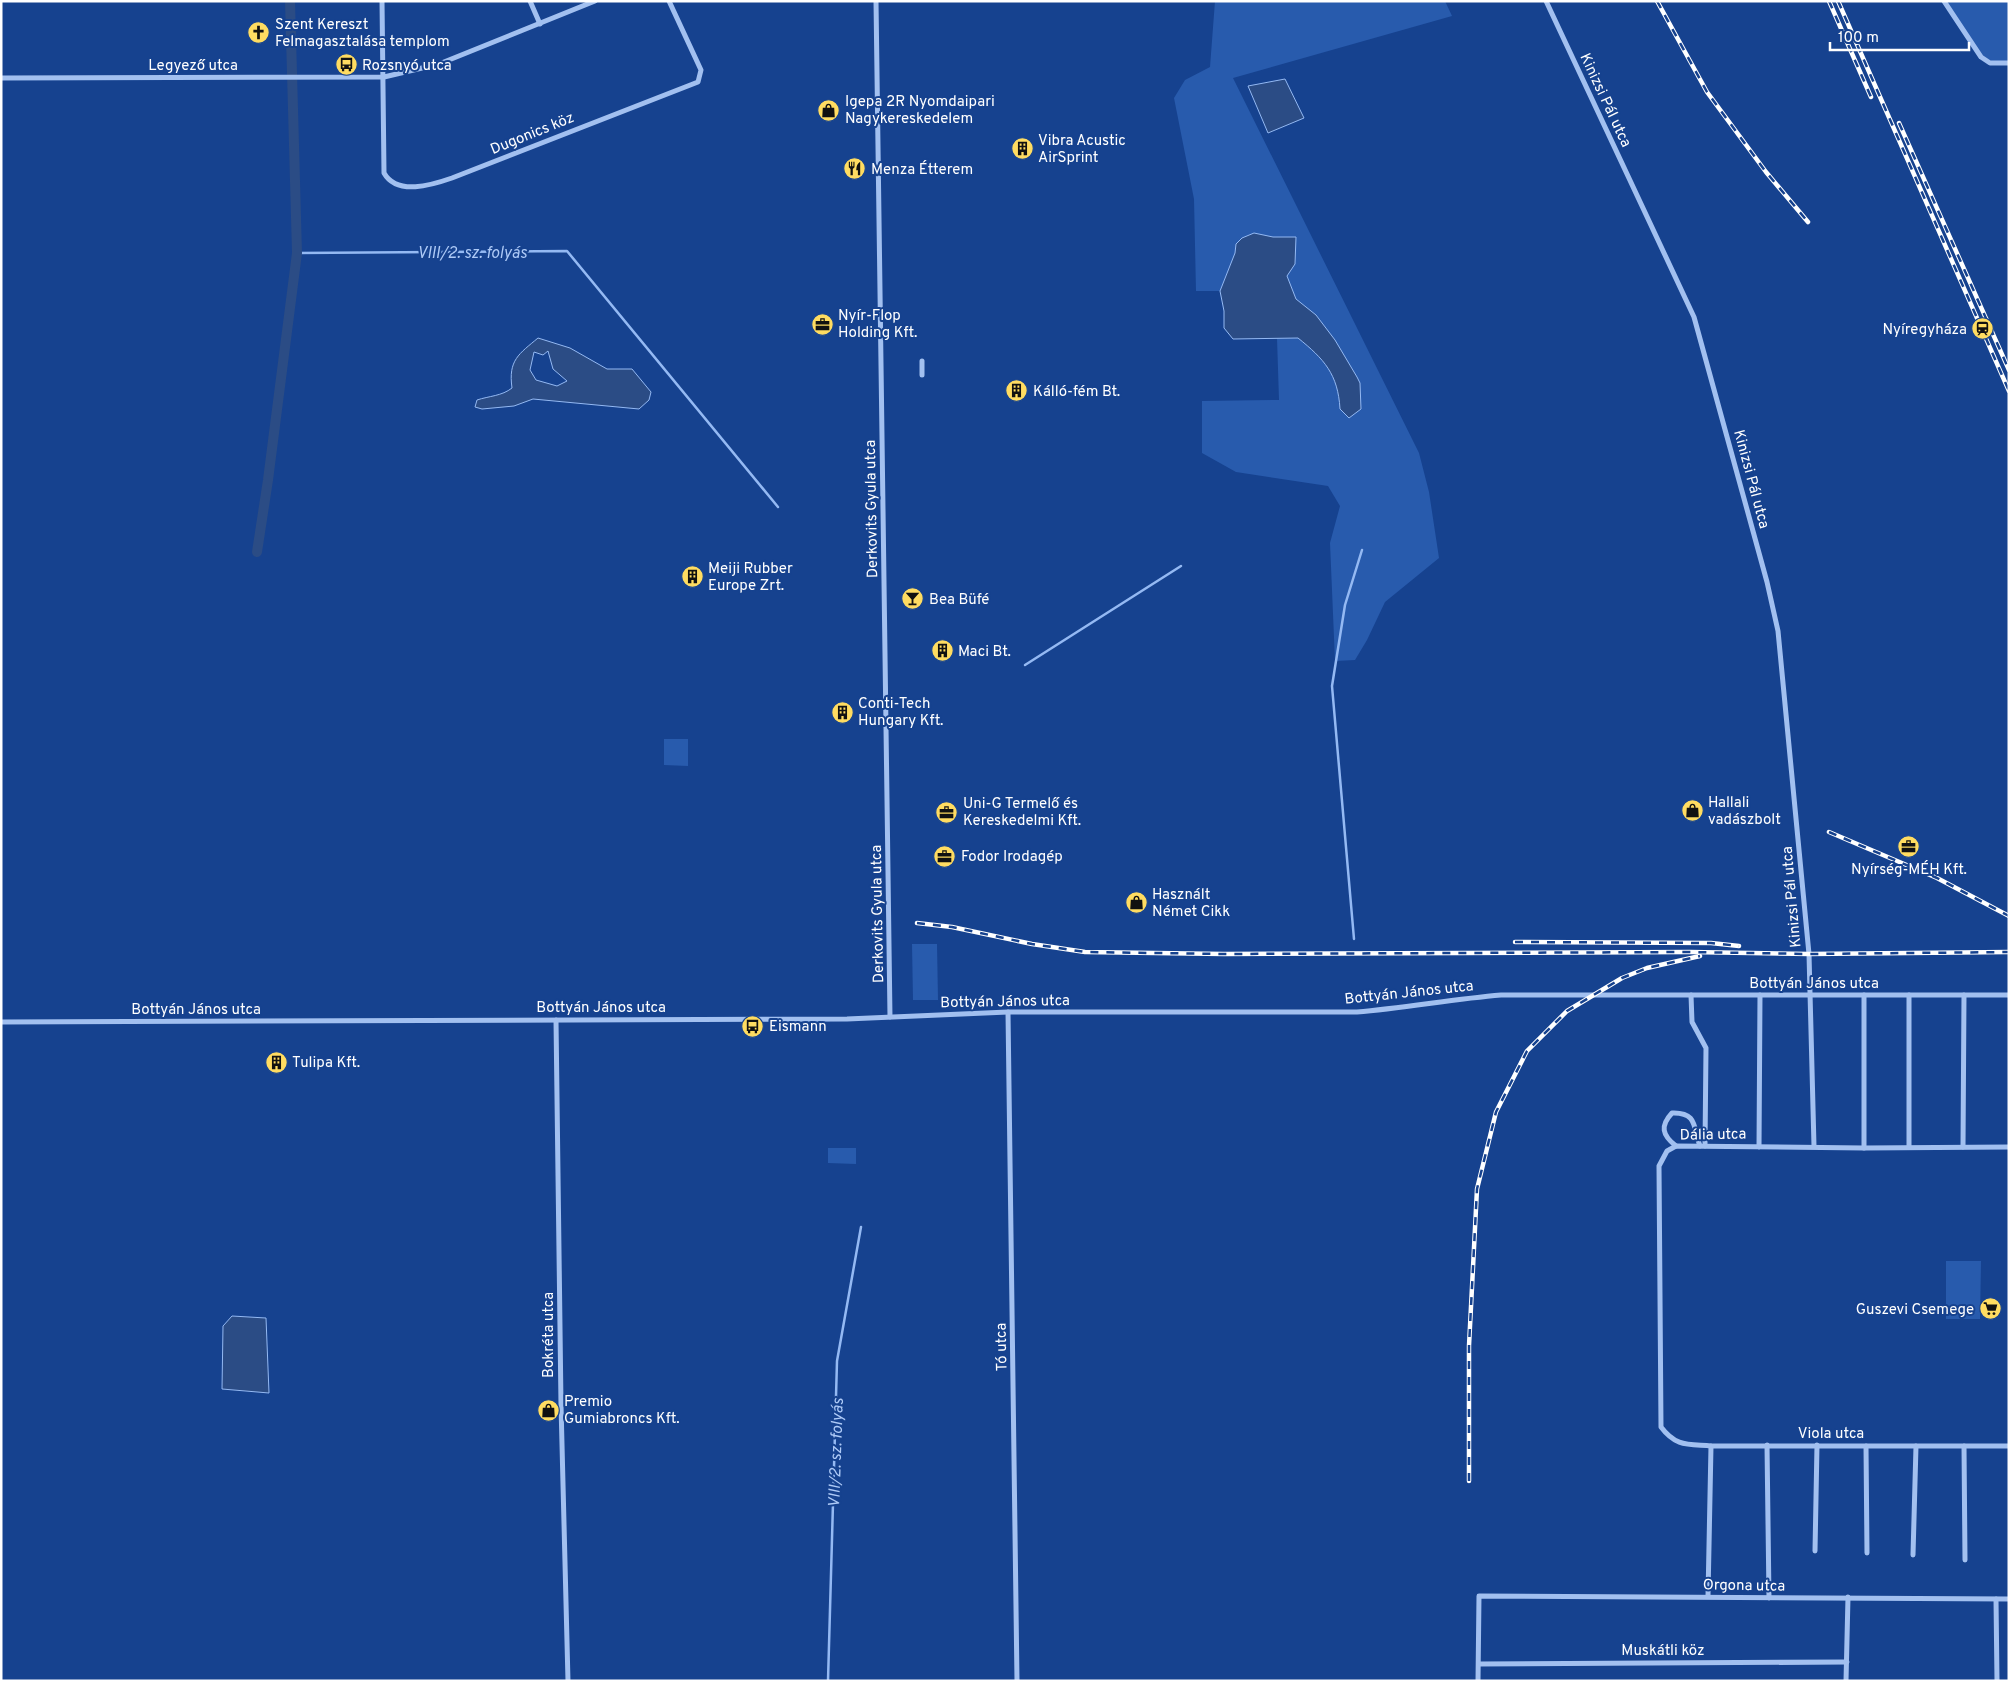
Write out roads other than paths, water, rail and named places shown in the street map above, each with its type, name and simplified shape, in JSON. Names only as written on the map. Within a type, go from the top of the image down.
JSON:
[{"type":"street","points":[[382,1],[384,77]]},
{"type":"street","points":[[530,1],[540,24]]},
{"type":"street","name":"Legyező utca","points":[[1,78],[384,77],[438,64],[595,1]]},
{"type":"street","name":"Dugonics köz","points":[[384,77],[384,173],[391,182],[397,184],[430,186],[698,82],[700,70],[669,1]]},
{"type":"street","name":"Derkovits Gyula utca","points":[[876,1],[890,1017]]},
{"type":"street","name":"Kinizsi Pál utca","points":[[1546,1],[1694,317],[1767,582],[1778,631],[1807,938],[1814,1146]]},
{"type":"street","points":[[1944,1],[1981,56],[1990,63],[2009,63]]},
{"type":"street","points":[[922,361],[922,375]]},
{"type":"street","name":"Bottyán János utca","points":[[1,1022],[890,1017],[1008,1012],[1357,1012],[1387,1010],[1462,998],[1501,995],[2009,995]]},
{"type":"street","points":[[1691,995],[1692,1022],[1706,1048],[1702,1146]]},
{"type":"street","points":[[1759,1147],[1760,995]]},
{"type":"street","points":[[1864,995],[1864,1148]]},
{"type":"street","points":[[1909,995],[1910,1147]]},
{"type":"street","points":[[1963,1147],[1964,995]]},
{"type":"street","name":"Tó utca","points":[[1008,1012],[1017,1681]]},
{"type":"street","name":"Bokréta utca","points":[[556,1020],[561,1406],[568,1681]]},
{"type":"street","points":[[1676,1146],[1667,1136],[1664,1129],[1665,1122],[1672,1113],[1681,1113],[1690,1117],[1696,1124],[1702,1146]]},
{"type":"street","name":"Dália utca","points":[[1660,1427],[1659,1166],[1667,1151],[1676,1146],[1864,1148],[2009,1146]]},
{"type":"street","name":"Viola utca","points":[[1660,1427],[1668,1437],[1679,1443],[1711,1446],[2009,1446]]},
{"type":"street","points":[[1815,1551],[1817,1445]]},
{"type":"street","points":[[1708,1596],[1711,1446]]},
{"type":"street","points":[[1767,1446],[1769,1598]]},
{"type":"street","points":[[1866,1446],[1867,1553]]},
{"type":"street","points":[[1913,1554],[1916,1446]]},
{"type":"street","points":[[1964,1446],[1965,1560]]},
{"type":"street","name":"Orgona utca","points":[[1479,1664],[1480,1596],[2009,1599]]},
{"type":"street","points":[[1846,1681],[1848,1597]]},
{"type":"street","points":[[1996,1599],[1997,1681]]},
{"type":"street","name":"Muskátli köz","points":[[1479,1664],[1847,1662]]},
{"type":"street","points":[[1478,1681],[1479,1664]]},
{"type":"waterway","points":[[257,552],[297,253],[290,1]]},
{"type":"waterway","name":"VIII/2. sz. folyás","points":[[297,253],[567,251],[778,507]]},
{"type":"waterway","points":[[1354,939],[1332,686],[1345,605],[1362,550]]},
{"type":"waterway","points":[[1025,665],[1181,566]]},
{"type":"waterway","name":"VIII/2. sz. folyás","points":[[828,1681],[837,1361],[861,1227]]},
{"type":"railway","points":[[1657,1],[1707,92],[1766,172],[1808,222]]},
{"type":"railway","points":[[1829,1],[1871,97]]},
{"type":"railway","points":[[1838,1],[2009,391]]},
{"type":"railway","points":[[1899,123],[2009,370]]},
{"type":"railway","points":[[1829,832],[1937,878],[2009,916]]},
{"type":"railway","points":[[917,923],[952,927],[1032,944],[1085,952],[1224,954],[2009,952]]},
{"type":"railway","points":[[1515,942],[1711,943],[1739,946]]},
{"type":"railway","points":[[1469,1481],[1469,1346],[1477,1189],[1496,1112],[1527,1051],[1567,1011],[1622,978],[1647,968],[1700,956]]},
{"type":"place","name":"Szent Kereszt Felmagasztalása templom","points":[[259,33]]},
{"type":"place","name":"Rozsnyó utca","points":[[346,65]]},
{"type":"place","name":"Igepa 2R Nyomdaipari Nagykereskedelem","points":[[829,110]]},
{"type":"place","name":"Vibra Acustic AirSprint","points":[[1022,149]]},
{"type":"place","name":"Menza Étterem","points":[[855,169]]},
{"type":"place","name":"Nyír-Flop Holding Kft.","points":[[822,324]]},
{"type":"place","name":"Nyíregyháza","points":[[1983,329]]},
{"type":"place","name":"Kálló-fém Bt.","points":[[1017,391]]},
{"type":"place","name":"Meiji Rubber Europe Zrt.","points":[[692,577]]},
{"type":"place","name":"Bea Büfé","points":[[913,599]]},
{"type":"place","name":"Maci Bt.","points":[[942,651]]},
{"type":"place","name":"Conti-Tech Hungary Kft.","points":[[842,712]]},
{"type":"place","name":"Hallali vadászbolt","points":[[1692,811]]},
{"type":"place","name":"Uni-G Termelő és Kereskedelmi Kft.","points":[[947,812]]},
{"type":"place","name":"Nyírség-MÉH Kft.","points":[[1909,846]]},
{"type":"place","name":"Fodor Irodagép","points":[[945,856]]},
{"type":"place","name":"Használt Német Cikk","points":[[1136,903]]},
{"type":"place","name":"Eismann","points":[[753,1026]]},
{"type":"place","name":"Tulipa Kft.","points":[[276,1062]]},
{"type":"place","name":"Guszevi Csemege","points":[[1990,1309]]},
{"type":"place","name":"Premio Gumiabroncs Kft.","points":[[548,1410]]}]
